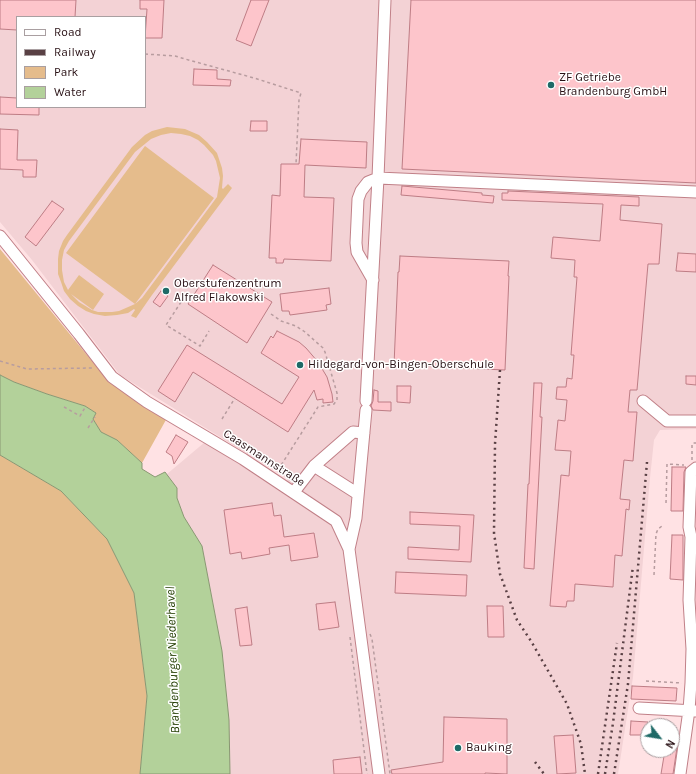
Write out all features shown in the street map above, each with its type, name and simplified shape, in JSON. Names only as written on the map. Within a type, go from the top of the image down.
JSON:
[{"type":"street","points":[[349,549],[356,518],[366,406],[378,178],[385,0]]},
{"type":"street","points":[[373,280],[357,252],[358,199],[361,191],[368,182],[378,178],[696,192]]},
{"type":"street","name":"Caasmannstraße","points":[[0,236],[112,377],[147,402],[216,442],[294,492],[336,522],[349,549],[379,774]]},
{"type":"street","points":[[644,401],[667,420],[696,421]]},
{"type":"street","points":[[294,492],[314,466],[353,432],[364,433]]},
{"type":"street","points":[[314,466],[358,494]]},
{"type":"street","points":[[680,774],[692,711],[692,650],[689,600],[691,537],[689,527],[691,472],[694,468]]},
{"type":"street","points":[[639,708],[692,711]]},
{"type":"path","points":[[146,54],[175,56],[301,93],[299,100],[296,164]]},
{"type":"path","points":[[181,302],[166,325],[200,346],[209,331]]},
{"type":"path","points":[[271,314],[281,321],[296,326],[323,348],[337,393],[337,400],[334,404],[318,407],[276,474]]},
{"type":"path","points":[[0,362],[27,368],[87,369]]},
{"type":"path","points":[[222,418],[235,398]]},
{"type":"path","points":[[64,407],[80,416],[86,406]]},
{"type":"path","points":[[88,428],[95,417]]},
{"type":"path","points":[[694,468],[692,444],[696,443]]},
{"type":"path","points":[[666,503],[667,464],[688,465],[694,468]]},
{"type":"path","points":[[654,575],[656,534],[658,529],[662,526]]},
{"type":"path","points":[[646,681],[691,683]]},
{"type":"shaded area","points":[[0,0],[696,0],[696,429],[660,430],[654,440],[633,677],[618,774],[230,774],[229,720],[222,651],[202,546],[184,517],[177,498],[177,488],[167,474],[205,442],[282,489],[288,479],[120,375],[32,260],[0,222]]},
{"type":"green space","points":[[167,127],[185,129],[199,135],[217,153],[222,168],[222,188],[223,189],[228,184],[232,188],[136,318],[131,316],[135,310],[134,309],[128,313],[117,315],[105,316],[94,314],[78,306],[64,291],[58,274],[59,251],[67,235],[132,147],[145,135],[152,131]],"holes":[[[171,133],[190,136],[204,145],[216,161],[220,178],[217,197],[142,298],[135,304],[119,311],[98,312],[92,310],[79,302],[71,294],[93,310],[104,294],[79,275],[68,290],[64,282],[62,270],[64,250],[69,241],[135,152],[151,139],[161,135]]]},
{"type":"green space","points":[[145,146],[214,198],[135,304],[66,253]]},
{"type":"green space","points":[[0,249],[105,377],[167,418],[142,463],[117,440],[101,432],[93,419],[96,413],[85,406],[14,382],[0,375]]},
{"type":"green space","points":[[0,455],[61,491],[107,539],[134,593],[147,696],[140,774],[0,774]]},
{"type":"water","name":"Brandenburger Niederhavel","points":[[0,375],[14,382],[85,406],[96,413],[93,419],[101,432],[117,440],[142,463],[142,469],[155,477],[165,472],[177,488],[177,498],[184,517],[202,546],[222,651],[229,720],[230,774],[140,774],[147,696],[134,593],[107,539],[61,491],[0,455]]},
{"type":"building","points":[[0,0],[76,0],[75,16],[16,16],[16,30],[0,29]]},
{"type":"building","points":[[140,0],[164,0],[162,38],[146,38],[147,9],[140,9]]},
{"type":"building","points":[[251,0],[269,0],[251,46],[236,40]]},
{"type":"building","name":"ZF Getriebe Brandenburg GmbH","points":[[411,0],[696,0],[696,183],[402,169]]},
{"type":"building","points":[[194,69],[217,70],[217,79],[231,80],[230,86],[193,85]]},
{"type":"building","points":[[0,97],[16,98],[16,108],[39,108],[39,115],[0,114]]},
{"type":"building","points":[[251,121],[267,121],[267,131],[250,131]]},
{"type":"building","points":[[0,129],[18,130],[17,160],[37,160],[36,177],[23,177],[23,170],[0,169]]},
{"type":"building","points":[[301,139],[367,142],[366,168],[305,165],[304,197],[334,198],[331,261],[284,259],[283,263],[276,263],[276,258],[269,258],[272,195],[280,196],[281,164],[299,164]]},
{"type":"building","points":[[402,186],[482,193],[482,195],[494,196],[493,203],[401,195]]},
{"type":"building","points":[[508,191],[639,197],[639,206],[621,205],[620,220],[662,224],[659,264],[648,264],[637,390],[630,390],[628,412],[637,412],[633,461],[624,460],[620,499],[630,500],[629,510],[626,509],[622,556],[615,555],[613,587],[575,584],[574,601],[567,601],[566,607],[550,606],[561,475],[569,476],[571,451],[555,450],[558,420],[565,421],[567,400],[556,399],[557,387],[566,387],[567,378],[572,379],[574,355],[571,355],[577,277],[574,277],[575,260],[551,258],[553,237],[600,241],[603,204],[502,200],[502,193],[508,193]]},
{"type":"building","points":[[52,201],[64,209],[36,246],[25,237]]},
{"type":"building","points":[[678,253],[696,254],[696,272],[676,271]]},
{"type":"building","points":[[400,256],[509,261],[505,370],[394,365]]},
{"type":"building","points":[[213,265],[272,302],[247,343],[188,304]]},
{"type":"building","points":[[329,288],[331,304],[326,305],[327,310],[290,315],[289,311],[282,311],[280,294]]},
{"type":"building","points":[[161,291],[168,296],[160,307],[153,302]]},
{"type":"building","points":[[277,331],[299,342],[318,362],[327,377],[333,402],[323,403],[323,399],[317,400],[314,390],[288,432],[193,372],[175,402],[158,391],[187,345],[282,404],[299,377],[261,353],[271,336],[273,338]]},
{"type":"building","points":[[686,376],[696,376],[696,385],[686,384]]},
{"type":"building","points":[[534,383],[542,383],[540,417],[542,417],[534,569],[524,568]]},
{"type":"building","points":[[397,386],[411,386],[410,403],[397,402]]},
{"type":"building","points":[[374,390],[378,391],[378,402],[391,402],[391,411],[373,410],[371,406]]},
{"type":"building","points":[[176,435],[188,442],[174,464],[172,456],[166,452]]},
{"type":"building","points":[[672,467],[686,467],[684,472],[683,511],[671,511]]},
{"type":"building","points":[[272,503],[274,516],[281,515],[284,537],[314,533],[318,557],[291,561],[289,545],[269,548],[270,554],[242,559],[241,552],[230,554],[224,510]]},
{"type":"building","points":[[410,512],[474,515],[471,562],[408,559],[408,547],[459,550],[460,526],[410,524]]},
{"type":"building","points":[[672,535],[683,535],[683,580],[670,579]]},
{"type":"building","points":[[396,572],[467,575],[466,596],[395,593]]},
{"type":"building","points":[[335,602],[339,627],[319,630],[316,604]]},
{"type":"building","points":[[487,606],[503,606],[504,637],[488,637]]},
{"type":"building","points":[[247,607],[252,645],[240,646],[235,609]]},
{"type":"building","points":[[632,686],[677,688],[676,701],[631,699]]},
{"type":"building","points":[[444,717],[507,719],[507,774],[392,774],[391,770],[443,762]]},
{"type":"building","points":[[631,721],[640,722],[640,735],[630,735]]},
{"type":"building","points":[[573,735],[576,773],[557,774],[554,736]]},
{"type":"building","points":[[360,757],[362,774],[334,774],[333,760]]},
{"type":"building","points":[[664,758],[675,758],[673,774],[661,774]]},
{"type":"railway","points":[[500,370],[495,444],[494,533],[500,574],[517,620],[531,641],[567,704],[581,744],[585,774]]},
{"type":"railway","points":[[614,774],[628,684],[647,462]]},
{"type":"railway","points":[[605,774],[633,566]]},
{"type":"railway","points":[[598,774],[617,643]]},
{"type":"railway","points":[[535,762],[544,774]]},
{"type":"place","name":"ZF Getriebe Brandenburg GmbH","points":[[551,85]]},
{"type":"place","name":"Oberstufenzentrum Alfred Flakowski","points":[[166,291]]},
{"type":"place","name":"Hildegard-von-Bingen-Oberschule","points":[[300,365]]},
{"type":"place","name":"Bauking","points":[[458,748]]}]
